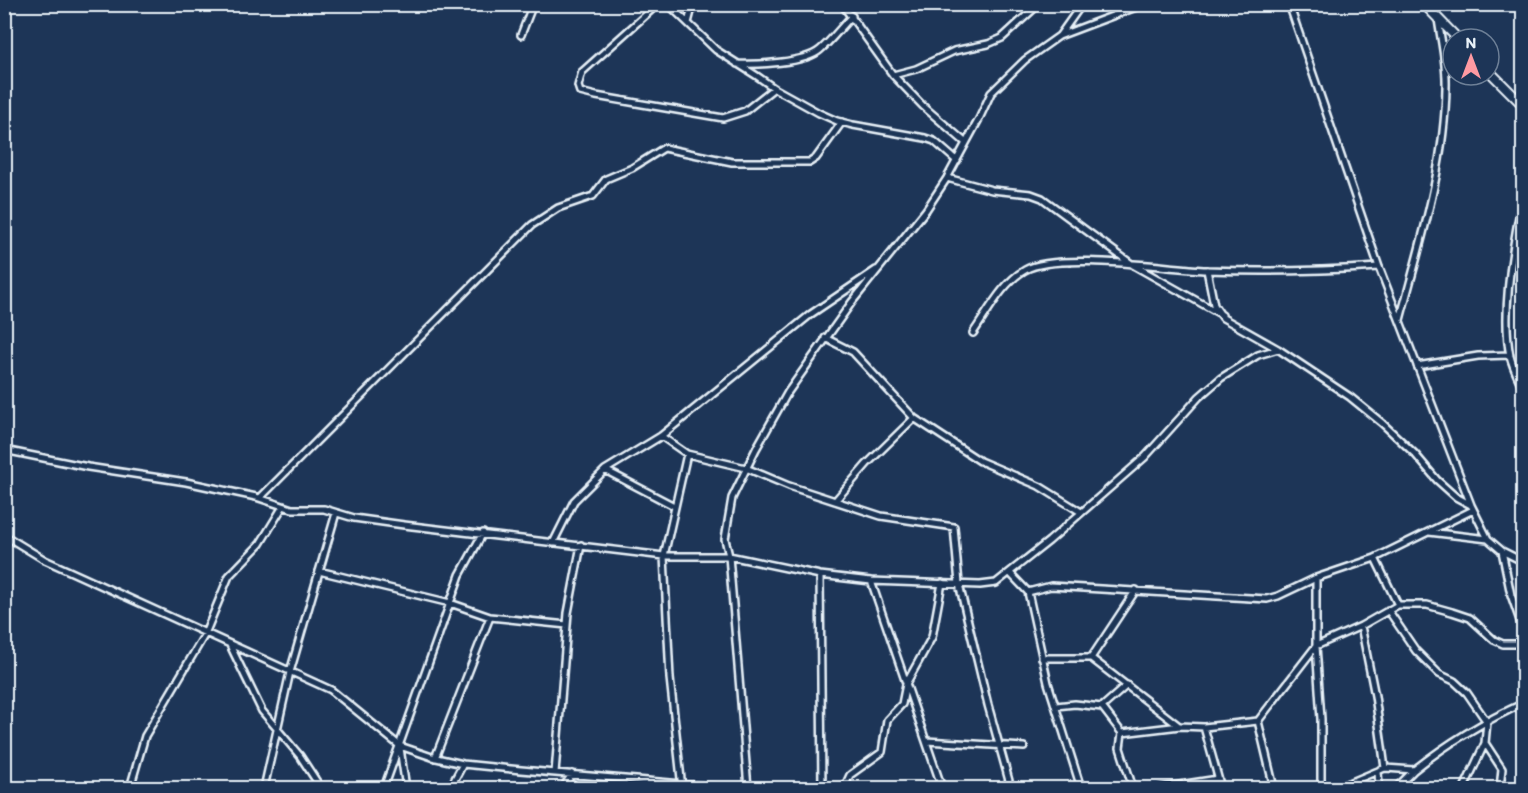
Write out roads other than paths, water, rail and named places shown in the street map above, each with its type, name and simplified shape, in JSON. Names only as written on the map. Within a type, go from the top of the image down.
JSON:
[{"type":"main road","points":[[1424,4],[1446,27]]},
{"type":"main road","points":[[1501,83],[1524,106]]},
{"type":"street","points":[[521,35],[533,4]]},
{"type":"street","points":[[658,4],[582,72],[578,86],[580,92],[723,118],[745,111],[774,88]]},
{"type":"street","points":[[668,4],[716,50],[735,64],[819,113],[842,122],[934,141],[957,160]]},
{"type":"street","points":[[687,23],[693,4]]},
{"type":"street","points":[[842,4],[893,75],[923,106],[966,143]]},
{"type":"street","points":[[893,75],[916,69],[954,51],[988,44],[1002,38],[1039,4]]},
{"type":"street","points":[[1059,36],[1082,4]]},
{"type":"street","points":[[748,789],[729,556],[725,539],[732,498],[746,468],[788,392],[825,338],[926,210],[947,178],[991,93],[1025,60],[1059,36],[1144,4]]},
{"type":"street","points":[[1289,4],[1379,267],[1472,507],[1488,539],[1502,551],[1524,562]]},
{"type":"street","points":[[735,64],[760,65],[818,52],[852,16]]},
{"type":"street","points":[[1400,320],[1428,213],[1443,128],[1446,85],[1438,19]]},
{"type":"street","points":[[260,498],[532,225],[558,208],[593,196],[606,179],[632,168],[664,148],[732,162],[810,162],[816,158],[842,122]]},
{"type":"street","points":[[947,178],[992,190],[1031,194],[1042,198],[1133,265],[1278,349],[1350,397],[1415,454],[1437,480],[1456,497],[1472,507]]},
{"type":"street","points":[[1524,192],[1510,277],[1508,332],[1510,355],[1524,391]]},
{"type":"street","points":[[973,333],[1008,284],[1025,270],[1040,265],[1068,261],[1207,270],[1328,271],[1379,267]]},
{"type":"street","points":[[553,543],[574,501],[605,471],[662,436],[810,314],[881,267]]},
{"type":"street","points":[[1207,270],[1214,305],[1222,315]]},
{"type":"street","points":[[825,338],[854,352],[914,418],[980,461],[1039,486],[1081,512]]},
{"type":"street","points":[[4,450],[88,467],[186,482],[260,498],[282,508],[324,509],[354,518],[664,556],[729,556],[820,575],[871,581],[942,584],[996,583],[1145,457],[1199,397],[1221,378],[1258,354],[1278,349]]},
{"type":"street","points":[[1417,366],[1478,356],[1510,355]]},
{"type":"street","points":[[835,501],[867,464],[914,418]]},
{"type":"street","points":[[662,436],[687,454],[746,468],[881,516],[954,527],[959,584],[1011,789]]},
{"type":"street","points":[[682,787],[670,678],[664,556],[687,454]]},
{"type":"street","points":[[605,471],[674,506]]},
{"type":"street","points":[[1028,592],[1051,586],[1267,599],[1316,578],[1375,558],[1472,507]]},
{"type":"street","points":[[130,789],[145,736],[205,634],[229,576],[260,544],[282,508]]},
{"type":"street","points":[[264,789],[290,672],[336,513]]},
{"type":"street","points":[[1428,532],[1488,539]]},
{"type":"street","points":[[384,789],[460,574],[483,533]]},
{"type":"street","points":[[4,535],[45,560],[331,690],[400,746],[435,758],[464,764],[629,779],[682,787],[728,789]]},
{"type":"street","points":[[555,773],[567,625],[581,545]]},
{"type":"street","points":[[1502,551],[1511,594],[1524,632]]},
{"type":"street","points":[[1375,558],[1398,605]]},
{"type":"street","points":[[319,571],[450,603],[490,617],[567,625]]},
{"type":"street","points":[[1010,573],[1028,592],[1042,658],[1081,789]]},
{"type":"street","points":[[820,575],[822,789]]},
{"type":"street","points":[[1316,578],[1321,789]]},
{"type":"street","points":[[871,581],[942,789]]},
{"type":"street","points":[[844,789],[850,775],[882,752],[887,720],[902,704],[906,684],[932,637],[942,584]]},
{"type":"street","points":[[1091,658],[1136,591]]},
{"type":"street","points":[[1122,733],[1180,726],[1204,727],[1258,722],[1316,646],[1361,626],[1398,605],[1426,605],[1443,609],[1470,618],[1494,640],[1503,644],[1524,644]]},
{"type":"street","points":[[1388,610],[1416,651],[1439,674],[1454,681],[1467,693],[1487,722],[1485,743],[1464,789]]},
{"type":"street","points":[[435,758],[490,617]]},
{"type":"street","points":[[1361,626],[1375,696],[1385,768]]},
{"type":"street","points":[[230,645],[262,711],[300,756],[321,789]]},
{"type":"street","points":[[1042,658],[1091,658],[1180,726]]},
{"type":"street","points":[[1102,707],[1127,685]]},
{"type":"street","points":[[1396,789],[1414,770],[1446,745],[1524,703]]},
{"type":"street","points":[[1056,706],[1075,704],[1102,707],[1122,733],[1120,748],[1133,789]]},
{"type":"street","points":[[1258,722],[1274,789]]},
{"type":"street","points":[[1204,727],[1221,789]]},
{"type":"street","points":[[926,741],[1024,747]]},
{"type":"street","points":[[1485,743],[1502,769],[1500,789]]},
{"type":"street","points":[[400,746],[406,789]]},
{"type":"street","points":[[450,789],[464,764]]},
{"type":"street","points":[[1337,789],[1385,768],[1414,770]]},
{"type":"street","points":[[1378,771],[1379,789]]},
{"type":"street","points":[[563,789],[572,774]]},
{"type":"street","points":[[628,789],[629,779]]},
{"type":"street","points":[[1160,789],[1218,779]]}]
